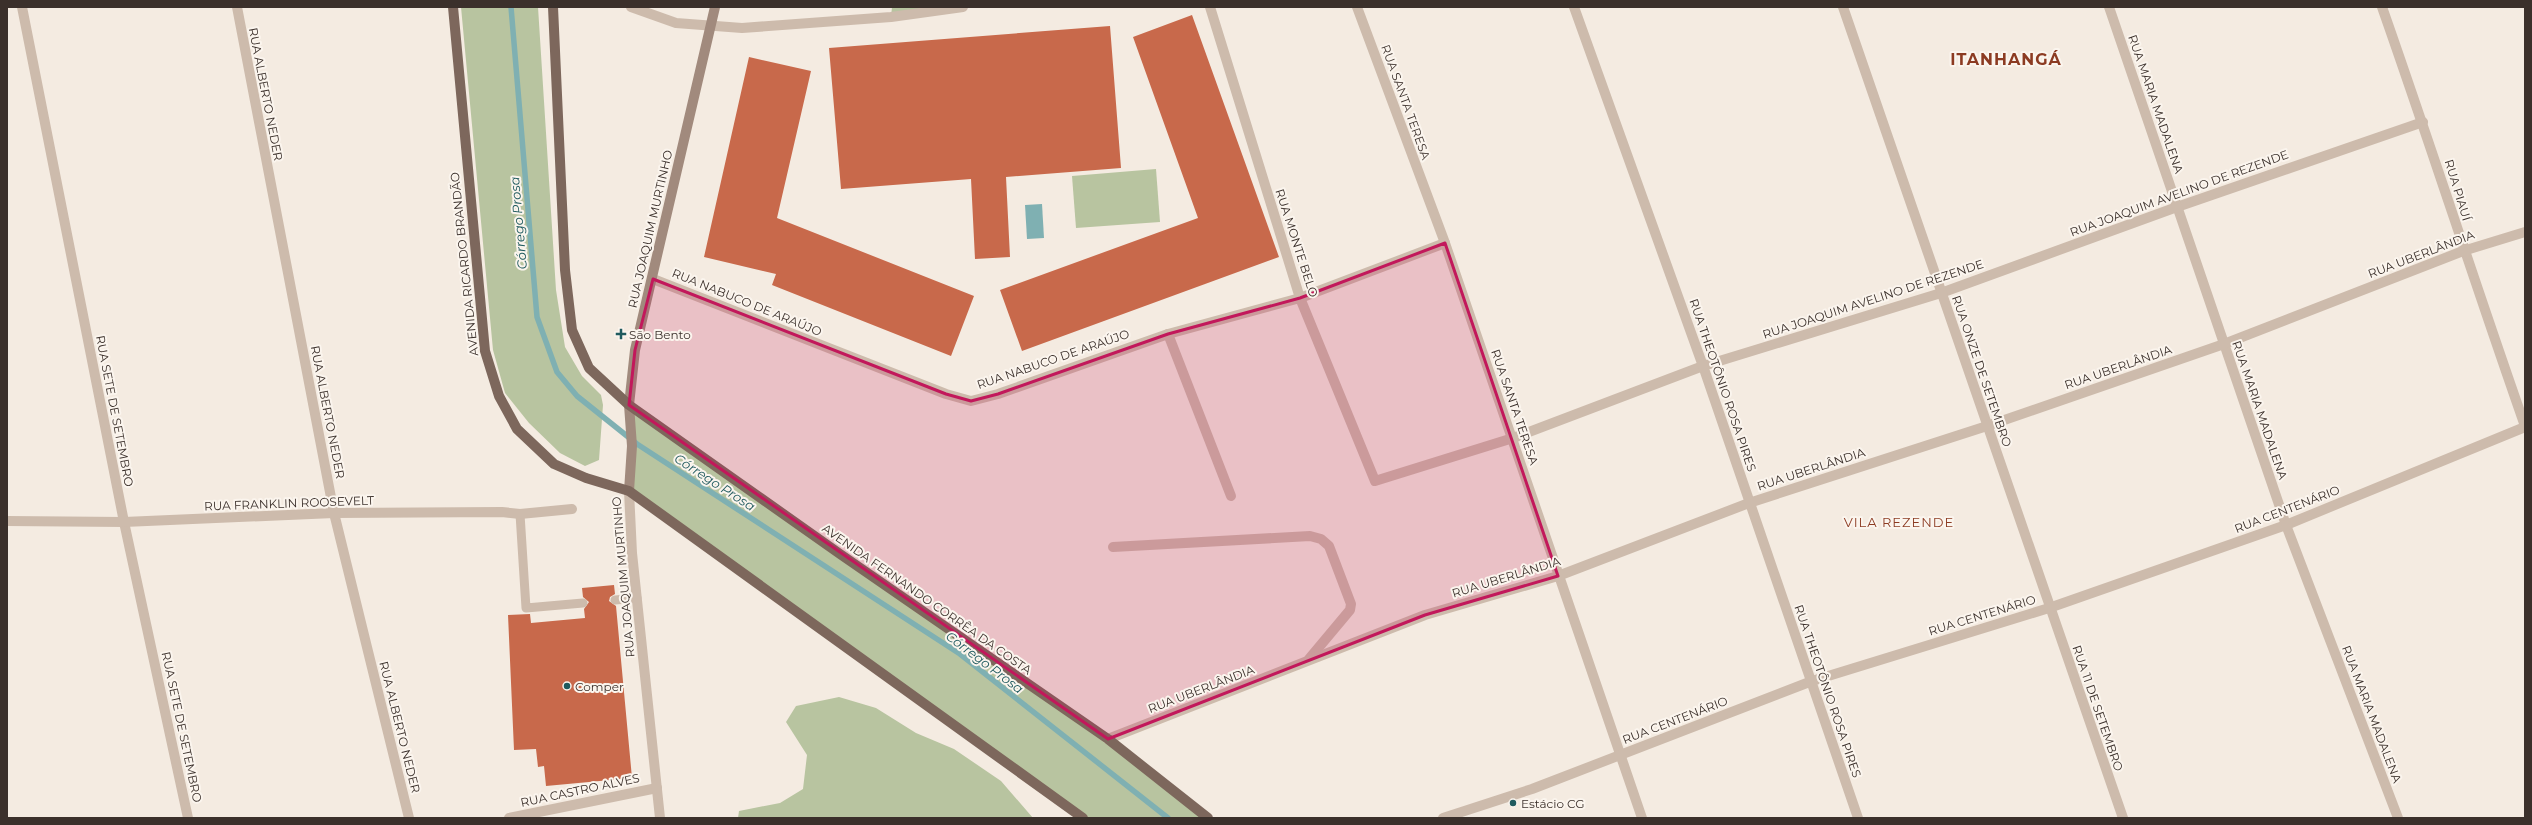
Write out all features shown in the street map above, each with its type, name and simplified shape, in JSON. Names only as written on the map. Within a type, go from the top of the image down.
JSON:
[{"type":"main road","name":"AVENIDA RICARDO BRANDÃO","points":[[453,7],[485,351],[499,396],[517,429],[554,464],[586,478],[629,486]]},
{"type":"main road","points":[[552,7],[565,270],[572,330],[589,368],[629,405]]},
{"type":"main road","name":"RUA JOAQUIM MURTINHO","points":[[629,486],[632,446],[629,405],[635,350],[653,279],[715,7]]},
{"type":"main road","name":"AVENIDA FERNANDO CORRÊA DA COSTA","points":[[629,405],[840,554],[1108,739],[1208,818]]},
{"type":"main road","points":[[629,486],[1083,818]]},
{"type":"street","name":"RUA SETE DE SETEMBRO","points":[[22,7],[124,522],[188,818]]},
{"type":"street","name":"RUA ALBERTO NEDER","points":[[237,7],[334,513],[409,818]]},
{"type":"street","points":[[631,7],[676,23],[742,28],[891,16],[963,7]]},
{"type":"street","name":"RUA MONTE BELO","points":[[1210,7],[1300,298],[1375,481]]},
{"type":"street","name":"RUA SANTA TERESA","points":[[1357,7],[1445,243],[1642,818]]},
{"type":"street","name":"RUA THEOTÔNIO ROSA PIRES","points":[[1574,7],[1703,366],[1858,818]]},
{"type":"street","name":"RUA ONZE DE SETEMBRO","points":[[1843,7],[2049,608]]},
{"type":"street","name":"RUA MARIA MADALENA","points":[[2109,7],[2286,525],[2398,818]]},
{"type":"street","name":"RUA PIAUÍ","points":[[2382,7],[2422,122],[2463,251],[2525,427]]},
{"type":"street","name":"RUA JOAQUIM AVELINO DE REZENDE","points":[[1375,481],[1513,438],[1703,366],[1941,293],[2177,207],[2422,122]]},
{"type":"street","name":"RUA UBERLÂNDIA","points":[[1108,739],[1425,616],[1558,576],[1750,503],[1986,426],[2224,344],[2463,251],[2525,232]]},
{"type":"street","name":"RUA NABUCO DE ARAÚJO","points":[[653,279],[946,394],[971,400],[998,394],[1168,334],[1300,298],[1445,243]]},
{"type":"street","points":[[1168,334],[1231,496]]},
{"type":"street","name":"RUA CENTENÁRIO","points":[[1443,818],[1532,789],[1812,681],[2049,608],[2286,525],[2525,427]]},
{"type":"street","name":"RUA JOAQUIM MURTINHO","points":[[629,486],[637,598],[660,818]]},
{"type":"street","name":"RUA FRANKLIN ROOSEVELT","points":[[7,521],[124,522],[334,513],[502,512],[520,514],[572,509]]},
{"type":"street","points":[[1113,546],[1310,536],[1321,539],[1329,546],[1351,604],[1350,610],[1308,661]]},
{"type":"street","name":"RUA 11 DE SETEMBRO","points":[[2049,608],[2123,818]]},
{"type":"street","name":"RUA CASTRO ALVES","points":[[509,818],[657,788]]},
{"type":"lane","points":[[520,514],[526,608],[583,603]]},
{"type":"lane","points":[[615,600],[637,598]]},
{"type":"highlighted area","points":[[1445,243],[1558,576],[1425,615],[1108,739],[629,405],[635,350],[653,279],[946,394],[971,401],[998,394],[1168,334],[1300,298]]},
{"type":"green space","points":[[461,7],[538,7],[556,290],[565,347],[582,376],[601,395],[603,405],[599,460],[585,466],[560,453],[529,423],[505,393],[493,350]]},
{"type":"green space","points":[[892,7],[963,7],[891,17]]},
{"type":"green space","points":[[1156,169],[1160,222],[1076,228],[1072,176]]},
{"type":"green space","points":[[629,405],[1108,739],[1208,818],[1083,818],[629,491]]},
{"type":"green space","points":[[839,697],[876,708],[916,733],[954,749],[1001,781],[1033,818],[738,818],[739,811],[780,803],[803,789],[807,755],[786,722],[796,706]]},
{"type":"water","points":[[1042,204],[1044,238],[1027,239],[1025,205]]},
{"type":"building","points":[[1192,15],[1279,257],[1022,351],[1000,290],[1198,218],[1133,37]]},
{"type":"building","points":[[1110,26],[1121,168],[1006,177],[1010,257],[975,259],[971,179],[841,189],[829,48]]},
{"type":"building","points":[[749,57],[811,71],[777,218],[974,296],[951,356],[772,285],[776,274],[704,257]]},
{"type":"building","name":"Comper","points":[[614,585],[615,594],[610,597],[609,601],[616,606],[632,778],[546,786],[544,766],[538,767],[536,749],[514,750],[508,615],[530,614],[531,623],[585,618],[584,609],[589,602],[583,597],[582,588]]},
{"type":"waterway","name":"Córrego Prosa","points":[[511,7],[537,317],[557,372],[577,396],[637,444],[960,654],[1168,818]]},
{"type":"place","name":"São Bento","points":[[621,334]]},
{"type":"place","name":"Comper","points":[[567,686]]},
{"type":"place","name":"Estácio CG","points":[[1513,803]]},
{"type":"district","name":"ITANHANGÁ","points":[[2006,59]]},
{"type":"district","name":"VILA REZENDE","points":[[1899,522]]}]
